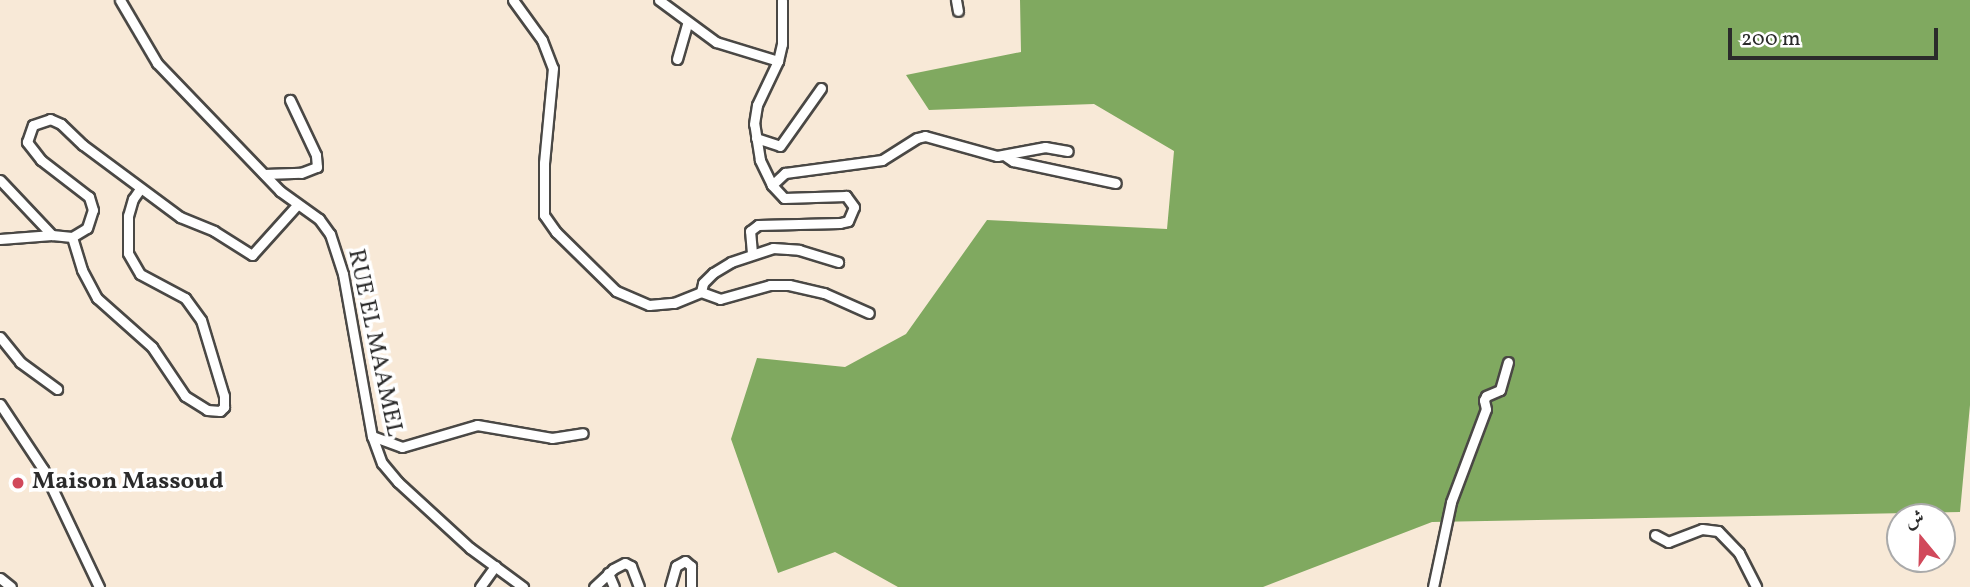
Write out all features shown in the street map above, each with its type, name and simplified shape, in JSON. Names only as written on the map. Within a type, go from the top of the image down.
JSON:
[{"type":"street","name":"RUE EL MAAMEL","points":[[120,0],[157,63],[264,174],[297,205],[325,226],[339,256],[362,369],[372,436],[389,473],[470,548],[523,587]]},
{"type":"street","points":[[513,0],[542,40],[553,68],[544,163],[544,215],[556,232],[624,296],[661,306],[701,292],[720,299],[760,287],[789,285],[824,293],[869,313]]},
{"type":"street","points":[[659,0],[687,23],[731,48],[778,61]]},
{"type":"street","points":[[752,253],[750,231],[758,225],[840,223],[848,221],[854,207],[846,195],[784,198],[772,185],[760,160],[755,138],[757,105],[778,61],[782,44],[782,0]]},
{"type":"street","points":[[956,0],[958,11]]},
{"type":"street","points":[[677,59],[687,23]]},
{"type":"street","points":[[755,138],[780,146],[821,88]]},
{"type":"street","points":[[264,174],[302,173],[317,167],[316,155],[290,100]]},
{"type":"street","points":[[0,239],[52,235],[72,237],[83,232],[90,223],[91,203],[85,192],[29,148],[27,136],[37,121],[56,120],[140,189],[180,217],[214,231],[252,255],[297,205]]},
{"type":"street","points":[[772,185],[785,173],[882,160],[917,138],[925,136],[975,151],[1004,155],[1045,147],[1068,151]]},
{"type":"street","points":[[1004,155],[1013,161],[1116,183]]},
{"type":"street","points":[[0,180],[52,235]]},
{"type":"street","points":[[72,237],[82,270],[97,298],[152,347],[185,396],[207,410],[220,411],[225,402],[220,380],[207,335],[193,307],[173,290],[140,274],[132,264],[127,243],[128,216],[132,199],[140,189]]},
{"type":"street","points":[[701,292],[703,283],[713,273],[752,253],[786,248],[838,262]]},
{"type":"street","points":[[0,338],[20,362],[57,389]]},
{"type":"street","points":[[1433,587],[1448,512],[1486,409],[1484,400],[1486,396],[1500,390],[1508,362]]},
{"type":"street","points":[[0,404],[43,469],[99,587]]},
{"type":"street","points":[[372,436],[402,447],[477,425],[552,438],[583,433]]},
{"type":"street","points":[[1655,535],[1668,542],[1702,529],[1718,531],[1739,553],[1756,587]]},
{"type":"street","points":[[670,587],[677,566],[685,561],[691,566],[691,587]]},
{"type":"street","points":[[594,587],[617,566],[628,564],[639,587]]},
{"type":"street","points":[[480,587],[495,566]]},
{"type":"street","points":[[608,573],[614,587]]},
{"type":"street","points":[[0,578],[11,587]]},
{"type":"green space","points":[[1020,0],[1970,0],[1970,405],[1960,512],[1956,512],[1956,503],[1886,503],[1886,513],[1432,522],[1263,587],[898,587],[835,552],[778,573],[731,439],[757,358],[845,367],[906,334],[987,220],[1167,229],[1174,151],[1094,104],[929,110],[906,75],[1021,52]]},
{"type":"place","name":"Maison Massoud","points":[[18,483]]}]
